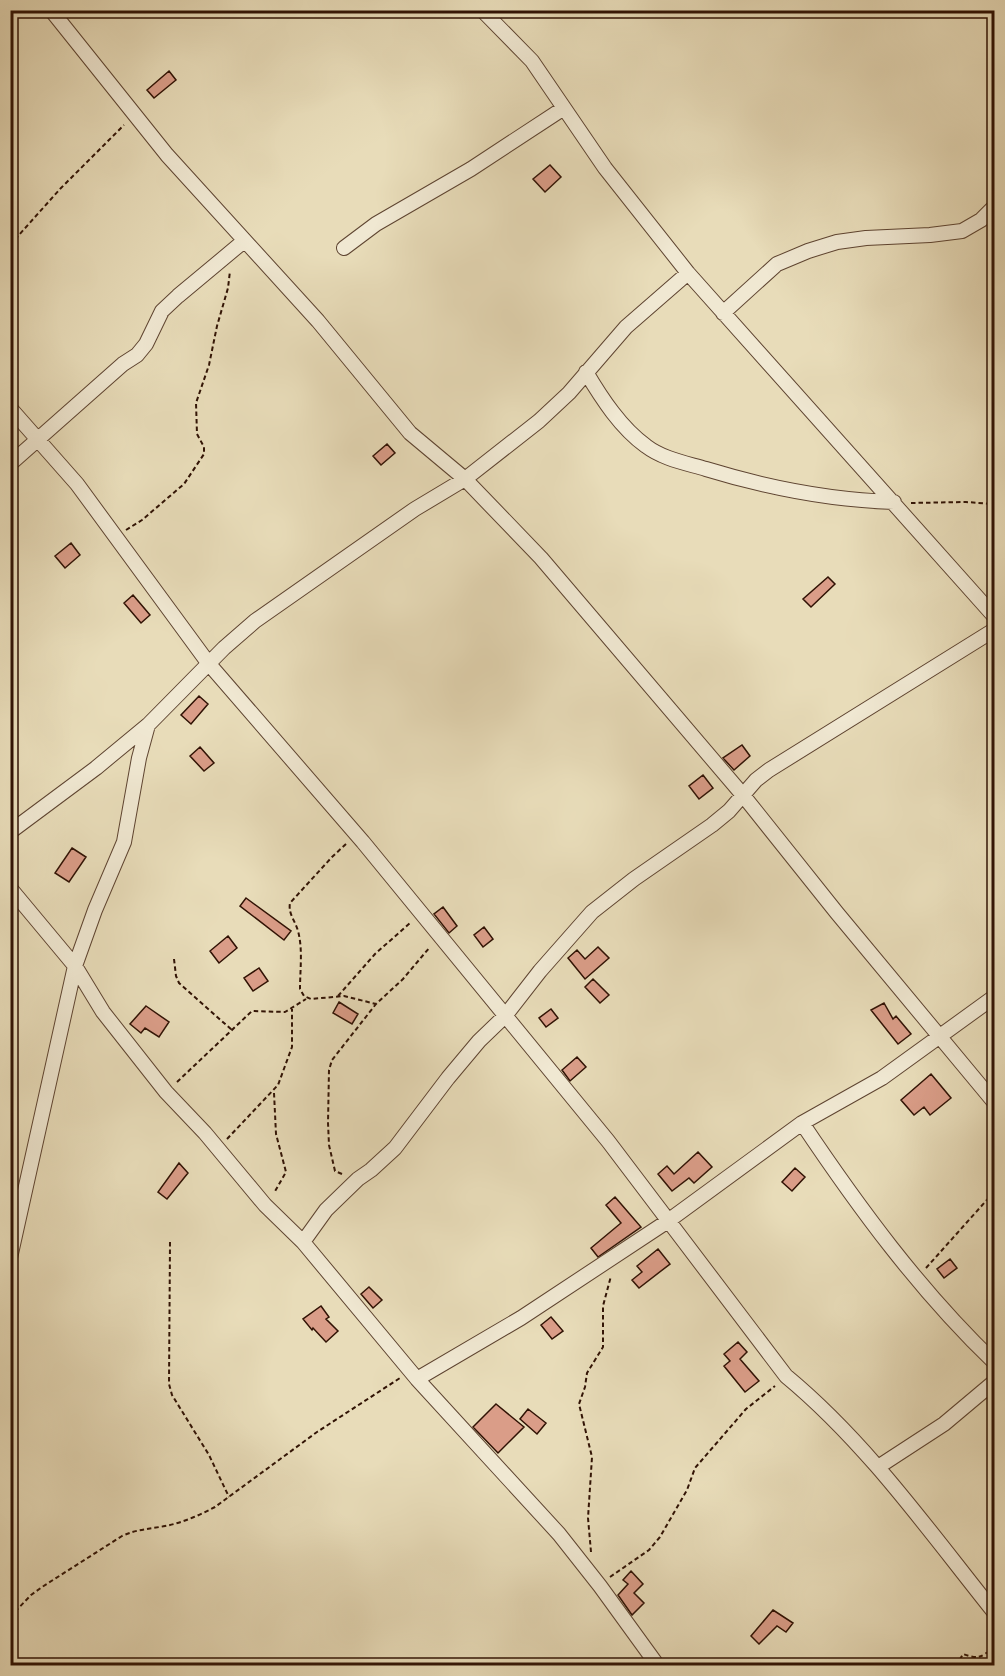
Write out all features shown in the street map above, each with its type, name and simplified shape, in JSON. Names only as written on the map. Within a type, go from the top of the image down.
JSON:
[{"type":"street","points":[[51,10],[133,114],[244,242],[318,321],[410,433],[465,479],[541,558],[742,794],[939,1036],[971,1071],[994,1102]]},
{"type":"street","points":[[482,10],[532,61],[604,168],[688,273],[994,616]]},
{"type":"street","points":[[344,248],[376,224],[471,169],[564,108]]},
{"type":"street","points":[[723,313],[777,264],[837,242],[962,231],[981,220],[994,207]]},
{"type":"street","points":[[10,464],[123,364],[137,355],[146,345],[162,312],[244,242]]},
{"type":"street","points":[[10,831],[96,768],[148,725],[224,648],[255,621],[415,509],[465,479],[539,421],[569,393],[626,327],[688,273]]},
{"type":"street","points":[[586,372],[601,398],[635,437],[660,455],[783,490],[854,501],[894,502]]},
{"type":"street","points":[[10,408],[77,484],[209,664],[357,836],[608,1141],[786,1376],[817,1402],[878,1467],[994,1612]]},
{"type":"street","points":[[303,1242],[326,1210],[395,1148],[473,1048],[505,1016],[540,971],[592,912],[626,885],[712,825],[729,811],[756,780],[994,630]]},
{"type":"street","points":[[10,1258],[75,966],[95,909],[124,842],[139,758],[148,725]]},
{"type":"street","points":[[10,888],[75,966],[103,1012],[166,1092],[265,1205],[303,1242],[414,1375],[559,1534],[658,1665]]},
{"type":"street","points":[[414,1375],[521,1318],[668,1221],[802,1123],[882,1078],[994,997]]},
{"type":"street","points":[[802,1123],[882,1236],[947,1316],[994,1362]]},
{"type":"street","points":[[878,1467],[944,1424],[994,1382]]},
{"type":"path","points":[[10,245],[60,189],[112,139],[133,114]]},
{"type":"path","points":[[116,537],[142,520],[184,484],[204,454],[204,447],[196,434],[196,403],[209,365],[228,288],[230,253]]},
{"type":"path","points":[[894,502],[994,504]]},
{"type":"path","points":[[307,998],[300,989],[300,939],[298,928],[289,911],[290,903],[332,857],[357,836]]},
{"type":"path","points":[[338,996],[375,954],[421,913]]},
{"type":"path","points":[[362,1176],[351,1171],[339,1174],[334,1168],[329,1144],[329,1070],[335,1055],[376,1004],[403,979],[440,936]]},
{"type":"path","points":[[174,959],[179,983],[232,1031]]},
{"type":"path","points":[[166,1092],[252,1011],[285,1012],[307,998],[338,996],[376,1004]]},
{"type":"path","points":[[217,1148],[274,1091],[291,1051],[292,1009]]},
{"type":"path","points":[[265,1205],[279,1187],[286,1172],[276,1134],[274,1091]]},
{"type":"path","points":[[917,1278],[994,1192]]},
{"type":"path","points":[[170,1242],[169,1384],[172,1395],[209,1455],[229,1497]]},
{"type":"path","points":[[591,1554],[588,1518],[592,1457],[579,1404],[587,1373],[603,1347],[603,1306],[609,1281],[622,1251]]},
{"type":"path","points":[[10,1617],[42,1587],[122,1536],[132,1531],[165,1526],[201,1514],[229,1497],[317,1432],[414,1375]]},
{"type":"path","points":[[600,1586],[654,1543],[676,1512],[695,1468],[746,1409],[786,1376]]},
{"type":"path","points":[[956,1665],[963,1654],[974,1658],[983,1656],[994,1648]]},
{"type":"building","points":[[169,71],[176,80],[154,98],[147,90]]},
{"type":"building","points":[[550,165],[561,177],[545,192],[533,179]]},
{"type":"building","points":[[387,444],[395,453],[381,465],[373,456]]},
{"type":"building","points":[[71,543],[80,555],[65,568],[55,556]]},
{"type":"building","points":[[828,577],[835,584],[811,607],[803,599]]},
{"type":"building","points":[[133,595],[150,615],[141,623],[124,603]]},
{"type":"building","points":[[199,696],[208,704],[191,724],[181,715]]},
{"type":"building","points":[[742,745],[750,756],[734,770],[723,758]]},
{"type":"building","points":[[200,747],[214,763],[204,771],[190,756]]},
{"type":"building","points":[[703,775],[713,788],[699,799],[689,786]]},
{"type":"building","points":[[72,848],[86,857],[69,882],[55,873]]},
{"type":"building","points":[[246,898],[291,931],[284,940],[240,906]]},
{"type":"building","points":[[443,907],[457,926],[449,933],[434,914]]},
{"type":"building","points":[[484,927],[493,939],[483,947],[474,935]]},
{"type":"building","points":[[228,936],[237,948],[219,963],[210,951]]},
{"type":"building","points":[[598,947],[609,958],[585,979],[568,958],[577,950],[585,959]]},
{"type":"building","points":[[259,968],[268,981],[253,991],[244,978]]},
{"type":"building","points":[[593,979],[609,995],[600,1003],[585,987]]},
{"type":"building","points":[[339,1002],[358,1014],[352,1024],[333,1013]]},
{"type":"building","points":[[884,1003],[893,1019],[896,1016],[911,1034],[898,1044],[871,1010]]},
{"type":"building","points":[[146,1006],[169,1022],[159,1037],[145,1028],[141,1033],[130,1024]]},
{"type":"building","points":[[551,1009],[558,1018],[546,1027],[539,1018]]},
{"type":"building","points":[[577,1057],[586,1067],[570,1081],[562,1070]]},
{"type":"building","points":[[931,1074],[951,1098],[930,1115],[924,1107],[914,1115],[901,1100]]},
{"type":"building","points":[[698,1152],[712,1167],[694,1183],[689,1178],[672,1191],[658,1174],[667,1166],[674,1174]]},
{"type":"building","points":[[179,1163],[188,1173],[167,1199],[158,1192]]},
{"type":"building","points":[[795,1168],[805,1177],[792,1191],[782,1182]]},
{"type":"building","points":[[615,1197],[641,1227],[598,1257],[591,1248],[621,1223],[606,1205]]},
{"type":"building","points":[[658,1249],[670,1264],[639,1288],[632,1280],[642,1272],[637,1266]]},
{"type":"building","points":[[950,1259],[957,1268],[944,1278],[937,1269]]},
{"type":"building","points":[[369,1287],[382,1300],[373,1308],[361,1294]]},
{"type":"building","points":[[321,1306],[329,1317],[326,1319],[338,1331],[326,1342],[303,1319]]},
{"type":"building","points":[[551,1317],[563,1331],[552,1339],[541,1325]]},
{"type":"building","points":[[738,1342],[747,1352],[740,1359],[759,1381],[745,1392],[724,1366],[730,1361],[724,1354]]},
{"type":"building","points":[[496,1404],[524,1427],[498,1453],[473,1427]]},
{"type":"building","points":[[528,1409],[546,1423],[537,1434],[520,1419]]},
{"type":"building","points":[[631,1571],[643,1584],[634,1593],[644,1603],[632,1615],[618,1595],[628,1584],[623,1580]]},
{"type":"building","points":[[773,1610],[793,1623],[786,1632],[777,1626],[759,1644],[751,1636]]}]
